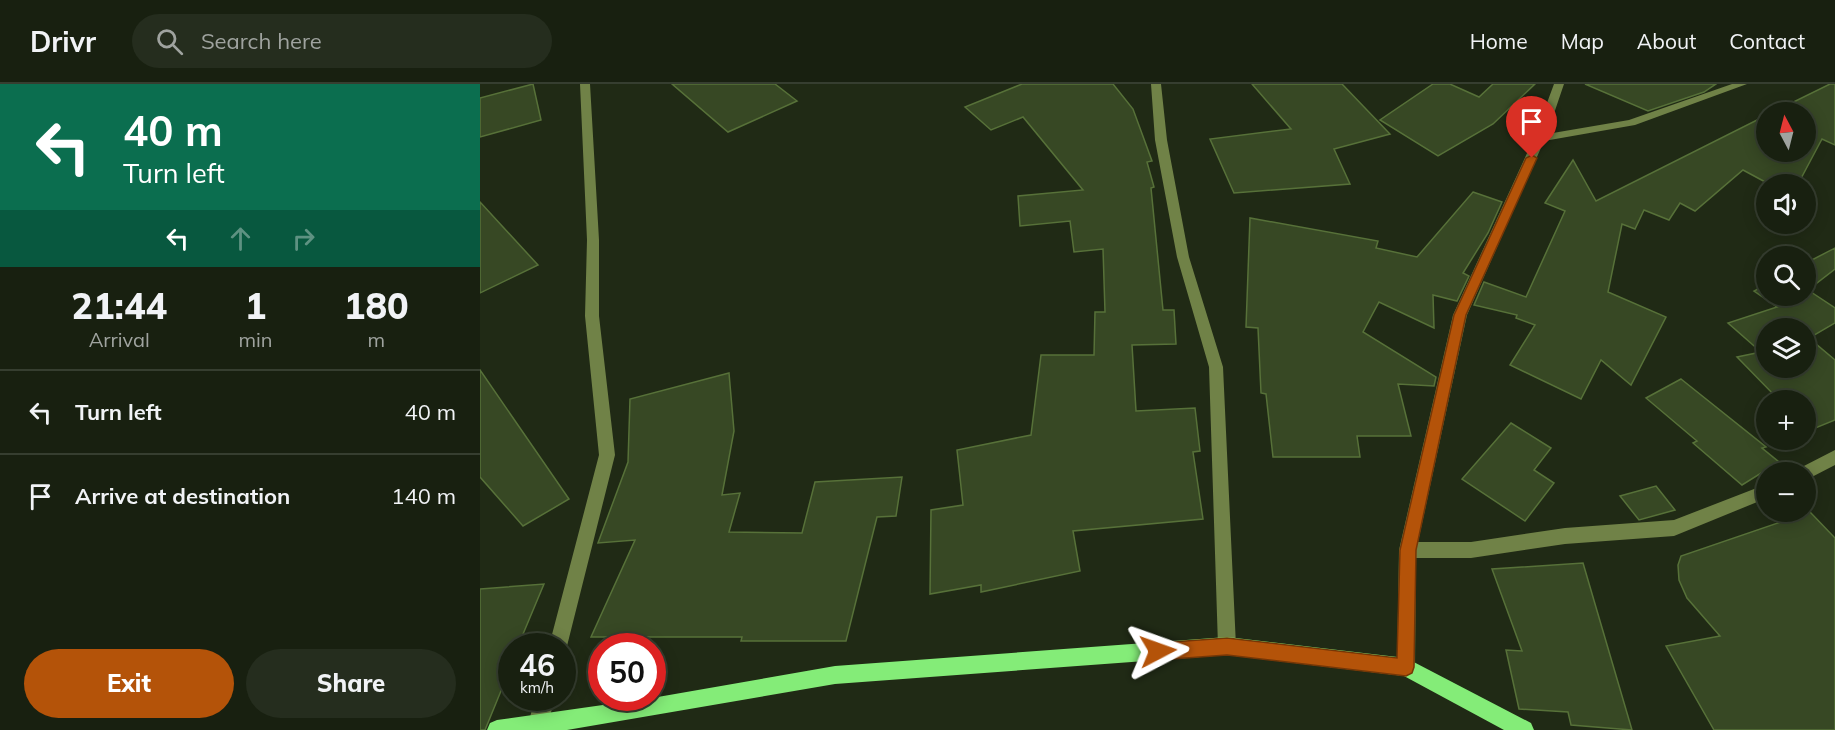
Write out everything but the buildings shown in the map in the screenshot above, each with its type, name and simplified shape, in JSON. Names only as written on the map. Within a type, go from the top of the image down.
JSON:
[{"type":"main road","points":[[496,730],[836,675],[1227,646],[1406,667],[1524,730]]},
{"type":"street","points":[[561,633],[607,455],[592,316],[593,240],[585,84]]},
{"type":"street","points":[[1156,84],[1161,140],[1184,257],[1216,367],[1227,646]]},
{"type":"street","points":[[1406,667],[1408,550],[1460,315],[1540,138],[1560,84]]},
{"type":"street","points":[[1540,138],[1630,123],[1742,84]]},
{"type":"street","points":[[1816,467],[1835,457]]},
{"type":"street","points":[[1408,550],[1472,550],[1565,536],[1674,528],[1756,495]]},
{"type":"street","points":[[538,725],[542,711]]},
{"type":"route","points":[[1158,651],[1227,646],[1406,667],[1408,550],[1460,315],[1532,158]]}]
